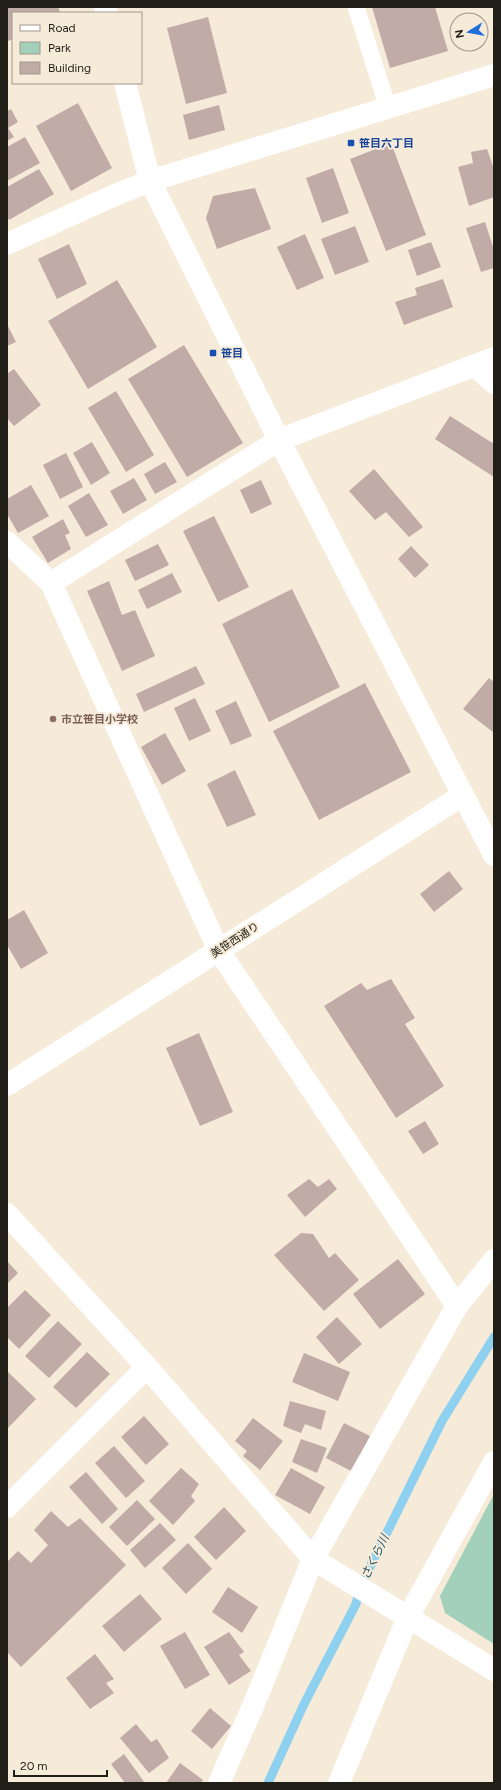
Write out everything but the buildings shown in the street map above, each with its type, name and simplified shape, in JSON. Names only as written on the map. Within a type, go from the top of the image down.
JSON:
[{"type":"street","points":[[7,244],[115,195],[150,181],[494,75]]},
{"type":"street","points":[[125,84],[150,181],[279,440],[494,855]]},
{"type":"street","points":[[51,583],[279,440],[484,362],[494,384]]},
{"type":"street","points":[[7,542],[51,583],[219,951],[457,1306]]},
{"type":"street","name":"美笹西通り","points":[[7,1085],[463,794]]},
{"type":"street","points":[[7,1214],[147,1367],[321,1563],[494,1670]]},
{"type":"street","points":[[218,1783],[321,1563],[457,1306],[494,1260]]},
{"type":"street","points":[[7,1507],[147,1367]]},
{"type":"street","points":[[340,1783],[408,1617],[494,1462]]},
{"type":"lane","points":[[356,7],[388,108]]},
{"type":"green space","points":[[494,1494],[494,1644],[445,1613],[440,1596]]},
{"type":"waterway","name":"さくら川","points":[[268,1783],[304,1704],[356,1604],[361,1585],[442,1421],[494,1337]]},
{"type":"place","name":"笹目六丁目","points":[[351,143]]},
{"type":"place","name":"笹目","points":[[213,353]]},
{"type":"place","name":"市立笹目小学校","points":[[53,719]]}]
